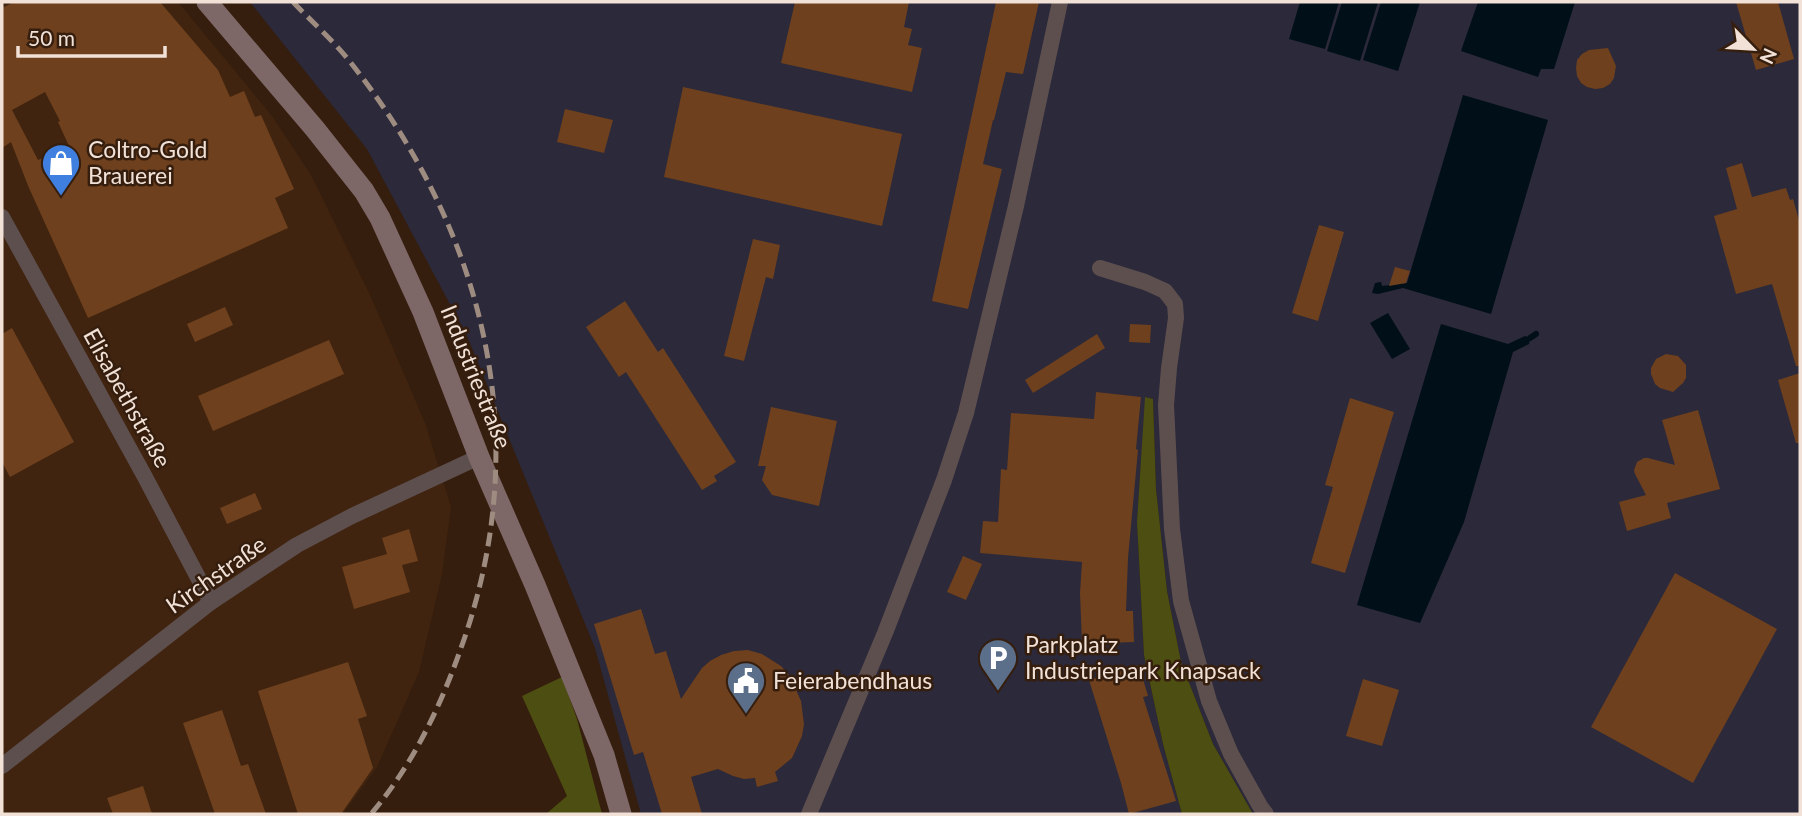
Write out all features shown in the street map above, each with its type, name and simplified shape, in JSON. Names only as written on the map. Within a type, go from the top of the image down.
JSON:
[{"type":"main road","name":"Industriestraße","points":[[207,2],[315,129],[364,191],[380,218],[422,313],[479,457],[535,585],[604,755],[621,814]]},
{"type":"street","points":[[809,814],[885,633],[944,480],[966,413],[1016,206],[1060,2]]},
{"type":"street","name":"Elisabethstraße","points":[[2,217],[211,602]]},
{"type":"street","points":[[1100,268],[1165,291],[1175,304],[1176,318],[1166,405],[1172,528],[1181,601],[1209,701],[1231,754],[1266,814]]},
{"type":"street","name":"Kirchstraße","points":[[2,766],[211,602],[308,539],[479,457]]},
{"type":"shaded area","points":[[2,2],[178,2],[272,116],[311,175],[371,297],[425,423],[451,507],[442,574],[419,672],[377,767],[343,814],[2,814]]},
{"type":"shaded area","points":[[250,2],[1800,2],[1800,814],[1253,814],[1213,744],[1181,662],[1167,591],[1156,489],[1153,399],[1146,397],[1137,522],[1144,655],[1163,744],[1182,814],[641,814],[595,648],[467,336],[367,149]]},
{"type":"shaded area","points":[[1300,2],[1339,2],[1325,49],[1289,39]]},
{"type":"shaded area","points":[[1342,2],[1378,2],[1360,61],[1327,51]]},
{"type":"shaded area","points":[[1381,2],[1420,2],[1398,71],[1363,60]]},
{"type":"shaded area","points":[[1478,2],[1575,2],[1554,69],[1541,69],[1538,77],[1461,51]]},
{"type":"shaded area","points":[[1463,95],[1548,120],[1491,314],[1403,288],[1372,293],[1375,283],[1381,282],[1382,286],[1407,283]]},
{"type":"shaded area","points":[[1388,313],[1410,349],[1392,359],[1370,323]]},
{"type":"shaded area","points":[[1441,324],[1508,344],[1525,336],[1530,338],[1529,344],[1513,352],[1464,522],[1420,623],[1357,605]]},
{"type":"shaded area","points":[[1145,397],[1153,399],[1156,489],[1167,591],[1181,662],[1213,744],[1253,814],[1182,814],[1163,744],[1144,655],[1137,522]]},
{"type":"shaded area","points":[[562,677],[577,719],[602,814],[546,814],[567,796],[522,696]]},
{"type":"building","points":[[14,2],[160,2],[218,70],[230,97],[244,91],[255,117],[261,115],[294,189],[275,198],[288,228],[88,318],[11,142],[2,148],[2,8]],"holes":[[[45,92],[60,121],[58,122],[69,146],[38,160],[12,110]]]},
{"type":"building","points":[[795,2],[909,2],[904,27],[912,29],[908,45],[922,48],[912,92],[781,63]]},
{"type":"building","points":[[996,2],[1039,2],[1023,74],[1006,72],[993,120],[983,164],[1002,169],[968,309],[932,301]]},
{"type":"building","points":[[1736,2],[1778,2],[1794,59],[1756,70]]},
{"type":"building","points":[[1608,48],[1616,66],[1614,78],[1603,88],[1587,87],[1577,76],[1577,60],[1589,50]]},
{"type":"building","points":[[683,87],[902,134],[882,226],[664,177]]},
{"type":"building","points":[[565,109],[613,120],[604,153],[557,142]]},
{"type":"building","points":[[1742,163],[1752,197],[1786,188],[1790,200],[1793,199],[1800,224],[1800,366],[1796,366],[1772,284],[1736,294],[1714,216],[1737,209],[1726,168]]},
{"type":"building","points":[[1319,225],[1344,232],[1318,321],[1292,313]]},
{"type":"building","points":[[753,239],[780,245],[773,279],[766,277],[744,361],[724,356]]},
{"type":"building","points":[[1395,267],[1410,271],[1406,283],[1389,286]]},
{"type":"building","points":[[625,301],[658,352],[663,348],[736,462],[714,476],[717,481],[702,490],[626,372],[619,377],[586,327]]},
{"type":"building","points":[[225,307],[233,325],[195,342],[187,324]]},
{"type":"building","points":[[1130,324],[1151,325],[1150,343],[1129,342]]},
{"type":"building","points":[[12,328],[74,442],[10,477],[2,462],[2,334]]},
{"type":"building","points":[[1097,334],[1105,348],[1033,393],[1025,380]]},
{"type":"building","points":[[329,340],[344,374],[213,431],[198,396]]},
{"type":"building","points":[[1666,354],[1678,356],[1686,365],[1686,378],[1673,392],[1655,384],[1651,374],[1656,359]]},
{"type":"building","points":[[1800,373],[1800,443],[1796,443],[1778,380]]},
{"type":"building","points":[[1096,392],[1141,397],[1126,611],[1133,611],[1134,642],[1082,644],[1082,562],[980,553],[983,521],[998,522],[1001,469],[1007,470],[1011,413],[1094,419]]},
{"type":"building","points":[[1350,398],[1394,412],[1345,573],[1311,563],[1333,487],[1325,485]]},
{"type":"building","points":[[771,407],[837,421],[819,506],[772,495],[762,480],[766,466],[758,466]]},
{"type":"building","points":[[1698,410],[1720,489],[1667,503],[1671,518],[1627,531],[1619,502],[1646,495],[1635,474],[1637,462],[1648,458],[1675,465],[1662,420]]},
{"type":"building","points":[[255,493],[262,509],[227,524],[220,508]]},
{"type":"building","points":[[409,529],[418,561],[402,565],[410,592],[354,609],[342,567],[387,554],[382,538]]},
{"type":"building","points":[[963,556],[982,564],[966,600],[947,592]]},
{"type":"building","points":[[1675,573],[1777,629],[1693,783],[1591,727]]},
{"type":"building","points":[[641,609],[655,654],[666,651],[681,699],[702,668],[721,655],[734,651],[748,650],[762,654],[781,666],[790,676],[801,701],[804,724],[802,736],[792,758],[775,772],[778,781],[757,787],[755,778],[744,779],[718,769],[691,777],[702,814],[662,814],[643,752],[634,755],[594,624]]},
{"type":"building","points":[[348,662],[367,716],[358,719],[373,768],[341,814],[298,814],[258,691]]},
{"type":"building","points":[[1139,665],[1148,696],[1143,697],[1176,801],[1129,814],[1089,680]]},
{"type":"building","points":[[1363,679],[1399,690],[1382,746],[1346,736]]},
{"type":"building","points":[[222,710],[241,766],[248,764],[266,814],[215,814],[183,723]]},
{"type":"building","points":[[143,786],[152,814],[113,814],[107,798]]},
{"type":"waterway","points":[[1530,338],[1536,334]]},
{"type":"railway","points":[[293,2],[351,63],[398,129],[436,197],[465,268],[485,342],[495,417],[494,493],[483,570],[461,648],[424,736],[386,796],[371,814]]},
{"type":"place","name":"Coltro-Gold Brauerei","points":[[61,197]]},
{"type":"place","name":"Parkplatz Industriepark Knapsack","points":[[998,692]]},
{"type":"place","name":"Feierabendhaus","points":[[746,715]]}]
